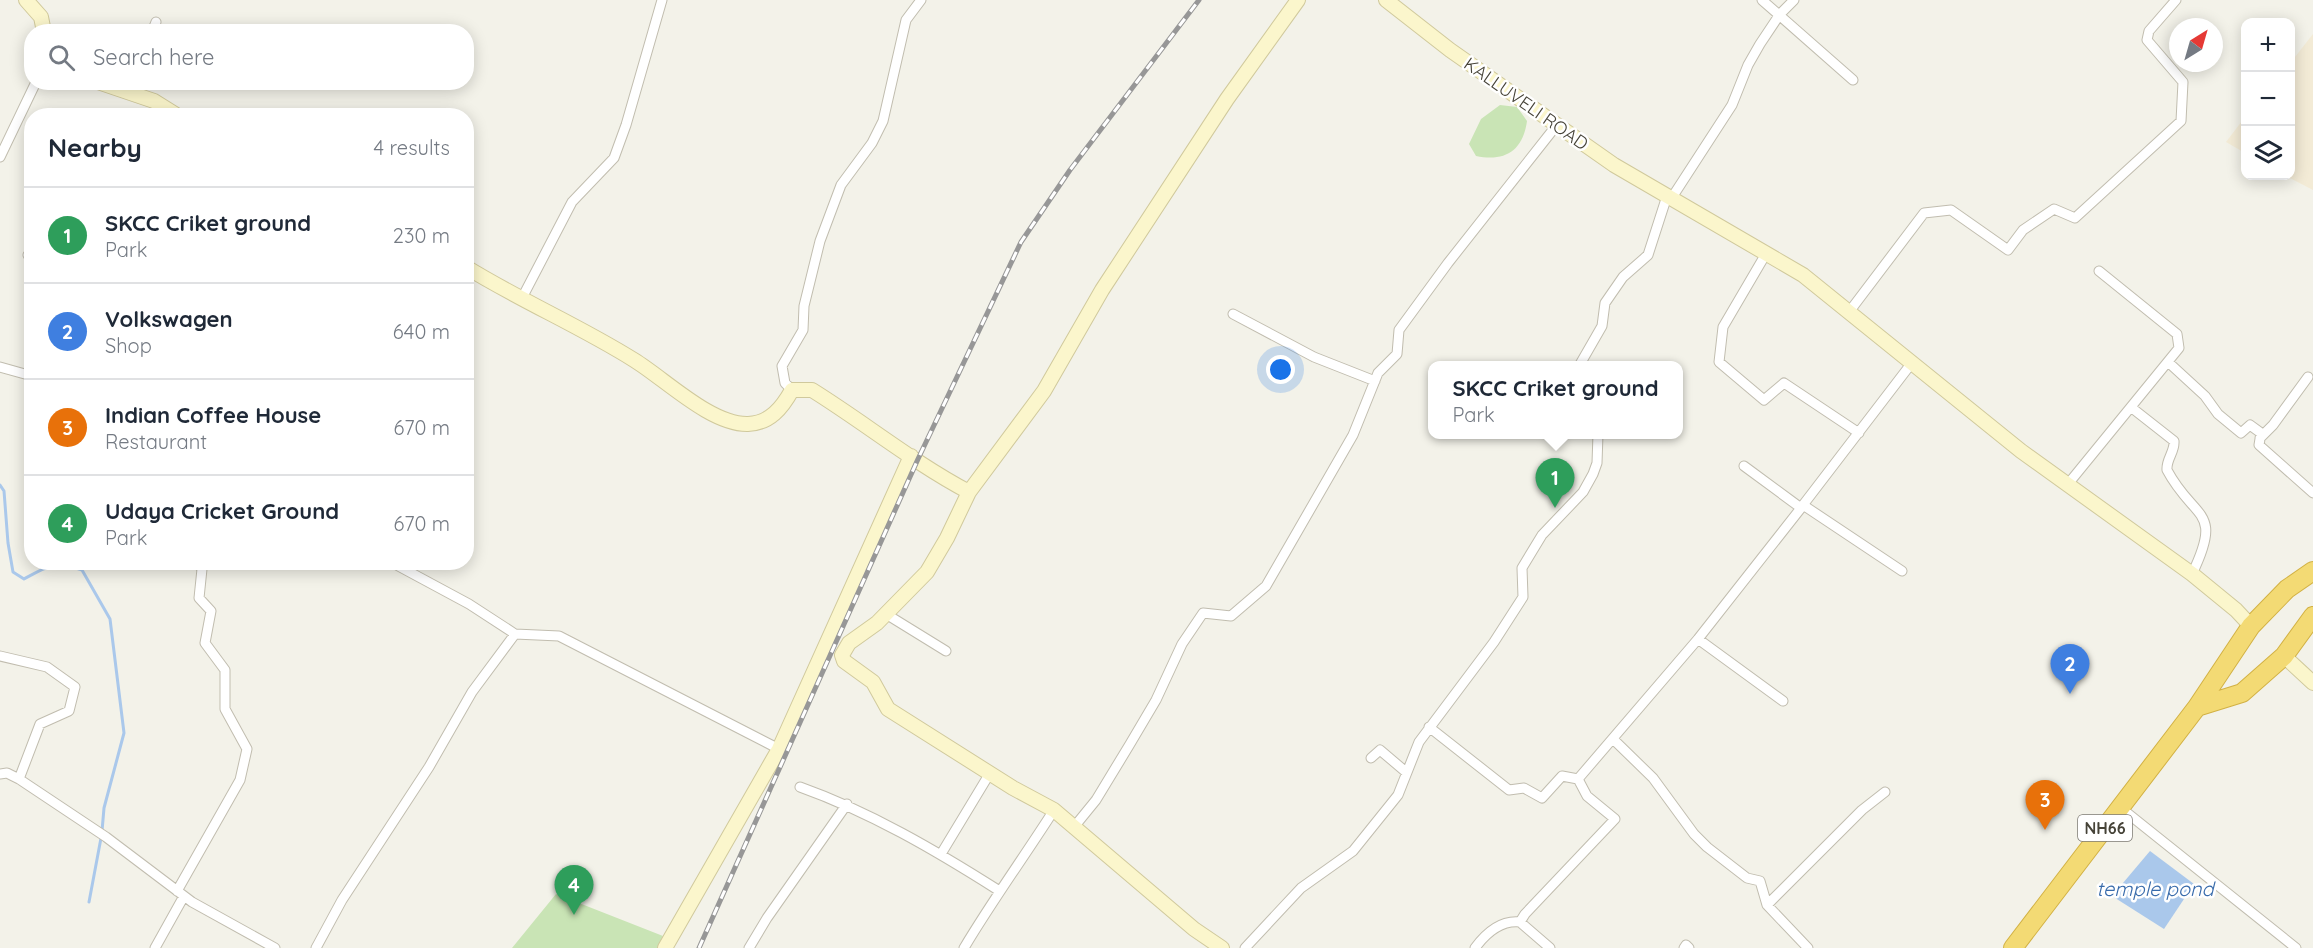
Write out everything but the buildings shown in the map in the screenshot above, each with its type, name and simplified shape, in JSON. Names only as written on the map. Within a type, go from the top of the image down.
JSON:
[{"type":"highway","name":"NH66","points":[[2013,948],[2197,708],[2251,626],[2287,590],[2313,572]]},
{"type":"highway","points":[[2197,708],[2242,693],[2284,656],[2313,616]]},
{"type":"street","points":[[26,0],[40,17],[42,24]]},
{"type":"street","points":[[522,298],[572,202],[614,158],[626,125],[662,0]]},
{"type":"street","points":[[921,0],[906,20],[883,121],[872,143],[841,185],[820,241],[804,306],[803,330],[782,366],[785,383],[792,390],[812,390],[936,475],[969,492]]},
{"type":"street","points":[[1222,948],[1194,929],[1054,810],[888,709],[879,689],[844,661],[843,650],[886,614],[927,572],[969,492],[1044,391],[1102,290],[1227,99],[1298,0]]},
{"type":"street","name":"KALLUVELI ROAD","points":[[1386,0],[1450,50],[1614,165],[1803,275],[1911,364],[1960,399],[2021,451],[2192,574],[2236,610],[2251,626]]},
{"type":"street","points":[[1762,0],[1853,80]]},
{"type":"street","points":[[1582,361],[1602,326],[1605,303],[1623,277],[1648,255],[1669,197],[1732,105],[1748,65],[1780,14],[1794,0]]},
{"type":"street","points":[[1849,312],[1924,213],[1951,210],[2008,250],[2023,230],[2054,209],[2075,218],[2181,121],[2183,82],[2147,40],[2149,31],[2176,0]]},
{"type":"street","points":[[0,157],[32,90]]},
{"type":"street","points":[[133,90],[165,108]]},
{"type":"street","points":[[1074,827],[1096,800],[1141,726],[1176,662],[1182,644],[1203,613],[1231,616],[1266,586],[1353,435],[1378,373],[1397,354],[1399,330],[1556,126]]},
{"type":"street","points":[[1767,252],[1723,327],[1719,362],[1764,400],[1784,383],[1858,433]]},
{"type":"street","points":[[474,271],[634,360],[724,419],[746,424],[771,418],[792,390]]},
{"type":"street","points":[[2068,484],[2179,348],[2177,334],[2099,271]]},
{"type":"street","points":[[1233,314],[1314,357],[1375,381]]},
{"type":"street","points":[[2168,362],[2205,396],[2218,414],[2241,433],[2250,425],[2261,433],[2259,445],[2313,493]]},
{"type":"street","points":[[1578,779],[1614,740],[1698,639],[1911,364]]},
{"type":"street","points":[[0,367],[24,374]]},
{"type":"street","points":[[2260,438],[2273,425],[2308,377]]},
{"type":"street","points":[[2132,408],[2174,441],[2175,448],[2166,463],[2167,470],[2204,516],[2208,531],[2204,549],[2192,574]]},
{"type":"street","points":[[1245,948],[1301,888],[1353,851],[1398,795],[1419,742],[1515,612],[1523,597],[1522,568],[1542,535],[1583,492],[1597,464],[1598,439]]},
{"type":"street","points":[[665,948],[779,749],[911,456]]},
{"type":"street","points":[[1744,466],[1802,507],[1902,571]]},
{"type":"street","points":[[155,948],[180,894],[240,780],[247,749],[225,709],[225,670],[205,643],[211,611],[199,598],[202,570]]},
{"type":"street","points":[[406,570],[469,604],[515,634],[559,636],[779,749]]},
{"type":"street","points":[[886,614],[946,651]]},
{"type":"street","points":[[2313,624],[2284,656],[2313,683]]},
{"type":"street","points":[[316,948],[342,900],[429,767],[472,693],[515,634]]},
{"type":"street","points":[[1698,639],[1783,701]]},
{"type":"street","points":[[0,656],[47,667],[75,687],[69,711],[40,724],[19,779]]},
{"type":"street","points":[[1429,727],[1509,790],[1524,788],[1542,798],[1562,776],[1578,779]]},
{"type":"street","points":[[1614,740],[1653,778],[1707,848],[1747,878],[1760,881],[1767,905],[1808,948]]},
{"type":"street","points":[[1371,758],[1380,750],[1406,772]]},
{"type":"street","points":[[0,774],[7,772],[19,779],[106,837],[180,894],[275,948]]},
{"type":"street","points":[[941,854],[990,773]]},
{"type":"street","points":[[1520,922],[1615,819],[1587,796],[1578,779]]},
{"type":"street","points":[[800,787],[847,804],[941,854],[998,890]]},
{"type":"street","points":[[1767,905],[1862,810],[1885,792]]},
{"type":"street","points":[[749,948],[767,918],[847,804]]},
{"type":"street","points":[[2121,808],[2295,948]]},
{"type":"street","points":[[964,948],[998,890],[1025,855],[1054,810]]},
{"type":"street","points":[[1475,948],[1485,935],[1509,921],[1520,922],[1550,948]]},
{"type":"street","points":[[1684,948],[1686,945],[1689,948]]},
{"type":"shaded area","points":[[2313,34],[2313,190],[2294,180],[2295,57]]},
{"type":"shaded area","points":[[2241,122],[2241,151],[2226,142]]},
{"type":"green space","points":[[1500,105],[1517,107],[1527,121],[1521,140],[1517,147],[1504,155],[1476,156],[1469,144],[1481,119]]},
{"type":"green space","points":[[556,894],[663,936],[657,948],[512,948]]},
{"type":"water","name":"temple pond","points":[[2150,851],[2194,884],[2164,929],[2112,896]]},
{"type":"waterway","points":[[0,485],[4,491],[13,572],[24,579],[40,570]]},
{"type":"waterway","points":[[82,570],[110,619],[124,733],[104,808],[102,831]]},
{"type":"waterway","points":[[89,902],[101,838]]},
{"type":"railway","points":[[699,948],[918,459],[1021,242],[1070,170],[1199,0]]},
{"type":"place","name":"SKCC Criket ground","points":[[1555,508]]},
{"type":"place","name":"Volkswagen","points":[[2070,694]]},
{"type":"place","name":"Indian Coffee House","points":[[2045,830]]},
{"type":"place","name":"Udaya Cricket Ground","points":[[574,915]]}]
